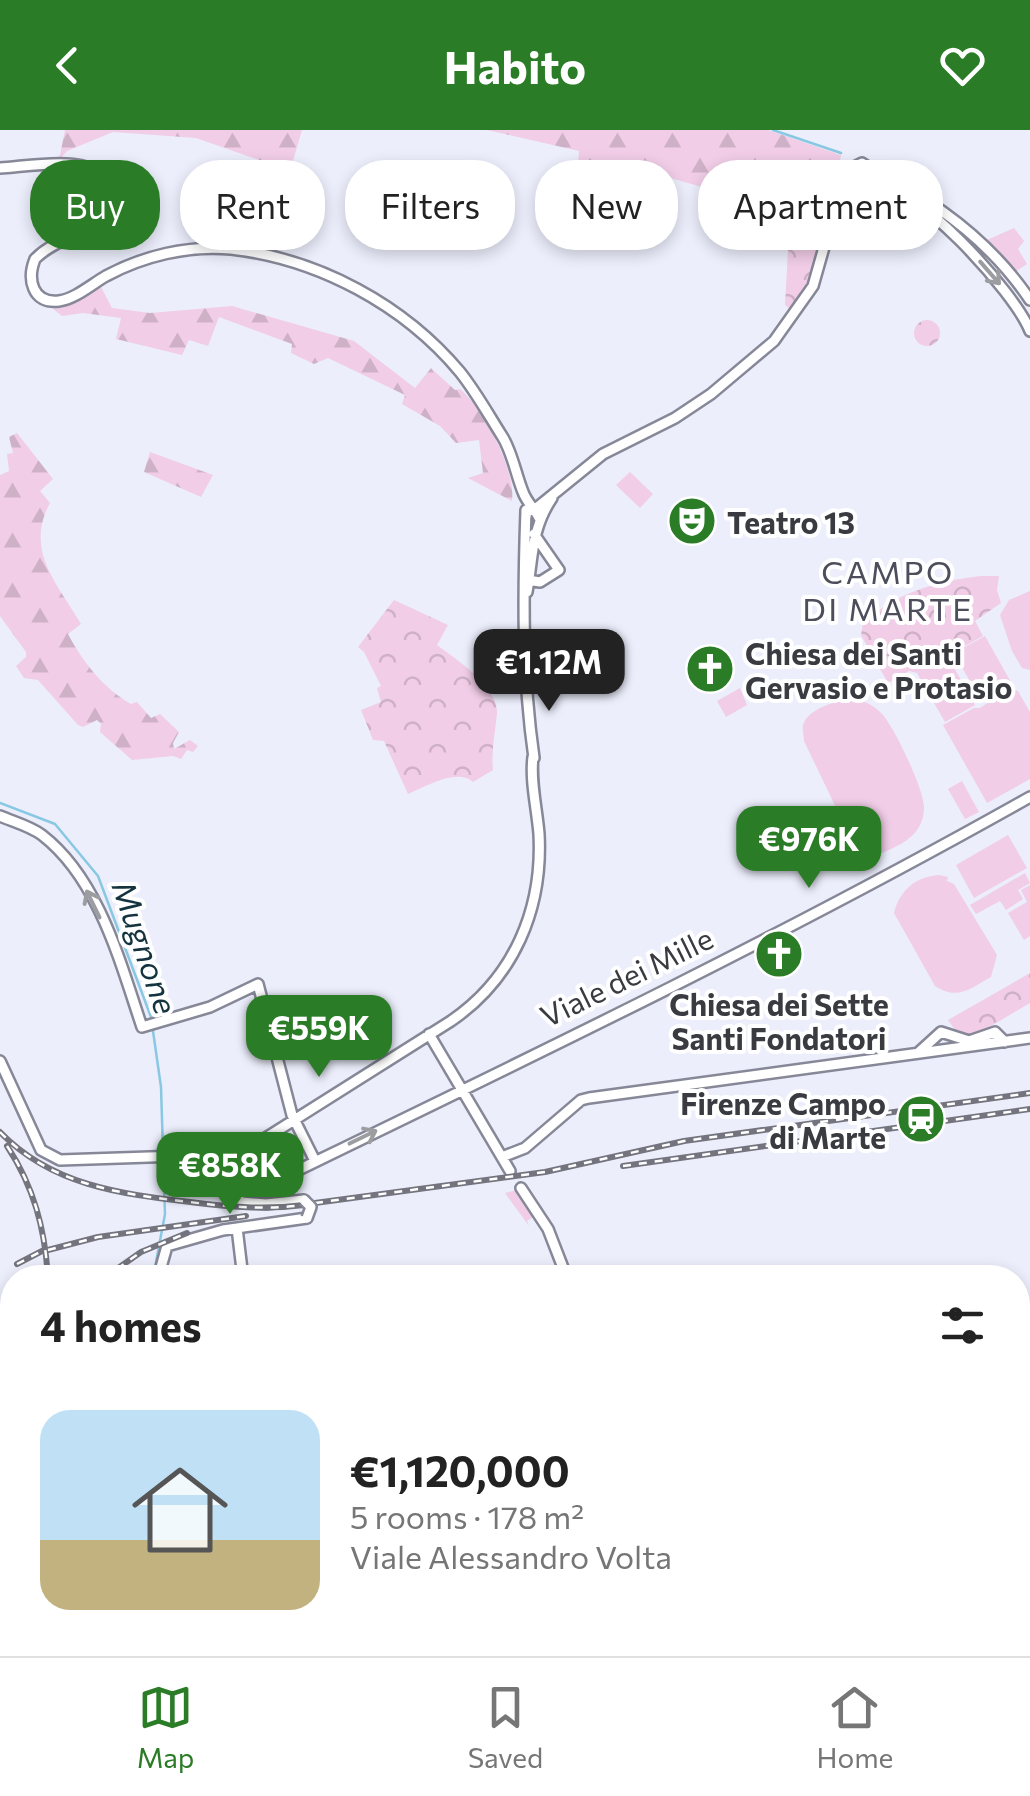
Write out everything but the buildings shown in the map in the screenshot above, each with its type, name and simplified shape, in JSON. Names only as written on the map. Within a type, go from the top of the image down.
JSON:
[{"type":"main road","points":[[0,168],[83,164],[96,170],[108,188],[108,203],[99,218],[35,259],[30,280],[36,294],[44,299],[62,300],[125,267],[182,251],[229,249],[295,263],[350,286],[420,333],[467,381],[506,448],[533,515],[534,534],[526,578]]},
{"type":"main road","points":[[943,213],[979,239],[1030,300]]},
{"type":"main road","points":[[943,226],[1011,298],[1030,330]]},
{"type":"main road","points":[[228,1169],[233,1153],[454,1019],[483,994],[506,966],[524,932],[539,868],[524,610],[533,515],[559,488],[603,454],[711,394],[774,341],[797,313],[825,250]]},
{"type":"main road","points":[[526,578],[540,582],[559,570],[534,534]]},
{"type":"main road","name":"Viale dei Mille","points":[[262,1187],[863,889],[1030,797]]},
{"type":"main road","points":[[0,816],[43,836],[82,881],[113,944],[144,1026],[210,1007],[258,984],[293,1120],[315,1161]]},
{"type":"main road","points":[[924,1051],[941,1032],[969,1042],[991,1032],[1000,1041]]},
{"type":"main road","points":[[429,1034],[510,1171]]},
{"type":"main road","points":[[502,1157],[525,1148],[582,1102],[601,1096],[1030,1038]]},
{"type":"main road","points":[[0,1061],[41,1150],[58,1160],[209,1155],[221,1160],[228,1169],[242,1202],[304,1200],[311,1207],[306,1218],[237,1228],[168,1246],[162,1265]]},
{"type":"main road","points":[[234,1190],[239,1194],[262,1187]]},
{"type":"main road","points":[[256,1204],[248,1197],[262,1187]]},
{"type":"main road","points":[[521,1188],[543,1221],[561,1265]]},
{"type":"main road","points":[[237,1228],[241,1265]]},
{"type":"green space","points":[[65,130],[302,130],[293,160],[259,160],[196,138],[113,132],[67,151],[59,160]]},
{"type":"green space","points":[[487,130],[768,130],[841,155],[840,160],[698,160],[698,186],[678,180],[678,160],[578,160],[579,151]]},
{"type":"green space","points":[[1014,228],[1024,241],[1018,249],[1027,264],[1015,272],[987,240]]},
{"type":"green space","points":[[788,250],[818,250],[810,282],[793,311],[785,305]]},
{"type":"green space","points":[[100,285],[112,308],[150,313],[232,306],[354,341],[415,388],[431,368],[469,398],[488,425],[504,457],[512,501],[468,478],[483,473],[479,440],[456,443],[440,426],[402,404],[405,395],[328,358],[314,364],[291,353],[292,344],[219,317],[208,346],[189,340],[182,355],[116,339],[121,318],[83,313],[62,316],[52,308]]},
{"type":"green space","points":[[927,320],[936,324],[940,333],[936,342],[927,346],[918,342],[914,333],[918,324]]},
{"type":"green space","points":[[17,433],[53,479],[40,491],[50,503],[43,520],[42,552],[54,581],[81,624],[68,634],[87,664],[111,690],[131,704],[137,702],[151,718],[160,714],[179,732],[174,749],[190,740],[198,746],[193,752],[187,750],[181,759],[173,756],[132,760],[100,732],[97,720],[83,727],[78,725],[38,680],[24,678],[16,666],[26,652],[0,616],[0,475],[9,471],[7,454],[13,453],[9,437]]},
{"type":"green space","points":[[150,452],[213,475],[201,497],[144,472]]},
{"type":"green space","points":[[630,472],[653,494],[640,508],[616,485]]},
{"type":"green space","points":[[981,576],[999,576],[997,590],[1001,603],[975,621],[983,636],[917,673],[909,671],[888,683],[861,635],[863,623],[917,590]]},
{"type":"green space","points":[[1030,591],[1030,670],[1022,668],[1012,651],[1000,615],[1009,600]]},
{"type":"green space","points":[[394,600],[448,625],[437,645],[484,684],[496,704],[493,770],[473,782],[450,778],[408,794],[384,741],[373,740],[361,710],[381,702],[377,688],[381,686],[358,647]]},
{"type":"green space","points":[[985,636],[1012,684],[981,701],[954,653]]},
{"type":"green space","points":[[947,655],[975,705],[945,722],[917,673]]},
{"type":"green space","points":[[740,688],[747,705],[726,717],[717,701]]},
{"type":"green space","points":[[1010,688],[1018,691],[1030,712],[1030,779],[987,803],[943,725],[980,708]]},
{"type":"green space","points":[[857,699],[874,707],[888,722],[915,775],[924,809],[918,829],[909,838],[874,855],[853,843],[804,741],[803,725],[811,714],[834,703]]},
{"type":"green space","points":[[962,781],[979,812],[965,819],[948,789]]},
{"type":"green space","points":[[1008,835],[1027,868],[974,898],[956,865]]},
{"type":"green space","points":[[1025,873],[1030,883],[1018,890],[1023,899],[1006,910],[1000,901],[976,914],[970,905]]},
{"type":"green space","points":[[939,875],[954,884],[997,955],[991,977],[958,993],[935,986],[894,913],[910,886]]},
{"type":"green space","points":[[1030,885],[1030,936],[1024,940],[1008,913],[1027,902],[1021,890]]},
{"type":"green space","points":[[1030,973],[1030,1003],[974,1036],[958,1034],[948,1020]]},
{"type":"green space","points":[[520,1189],[536,1215],[527,1221],[529,1226],[505,1193]]},
{"type":"waterway","points":[[773,130],[841,153]]},
{"type":"waterway","name":"Mugnone","points":[[0,803],[55,824],[98,876],[151,1017],[161,1087],[163,1152]]},
{"type":"waterway","name":"Mugnone","points":[[155,1265],[165,1214],[163,1160]]},
{"type":"railway","points":[[315,1203],[545,1172],[684,1141],[1030,1093]]},
{"type":"railway","points":[[623,1166],[1030,1109]]},
{"type":"railway","points":[[0,1132],[41,1164],[88,1184],[164,1199],[233,1206],[304,1205]]},
{"type":"railway","points":[[7,1146],[36,1209],[47,1265]]},
{"type":"railway","points":[[48,1250],[98,1237],[246,1216]]},
{"type":"railway","points":[[122,1265],[141,1252],[187,1233]]},
{"type":"railway","points":[[17,1264],[42,1251]]},
{"type":"place","name":"Teatro 13","points":[[692,521]]},
{"type":"place","name":"Chiesa dei Santi Gervasio e Protasio","points":[[710,669]]},
{"type":"place","name":"Chiesa dei Sette Santi Fondatori","points":[[779,954]]},
{"type":"place","name":"Firenze Campo di Marte","points":[[921,1119]]},
{"type":"district","name":"CAMPO DI MARTE","points":[[888,590]]}]
